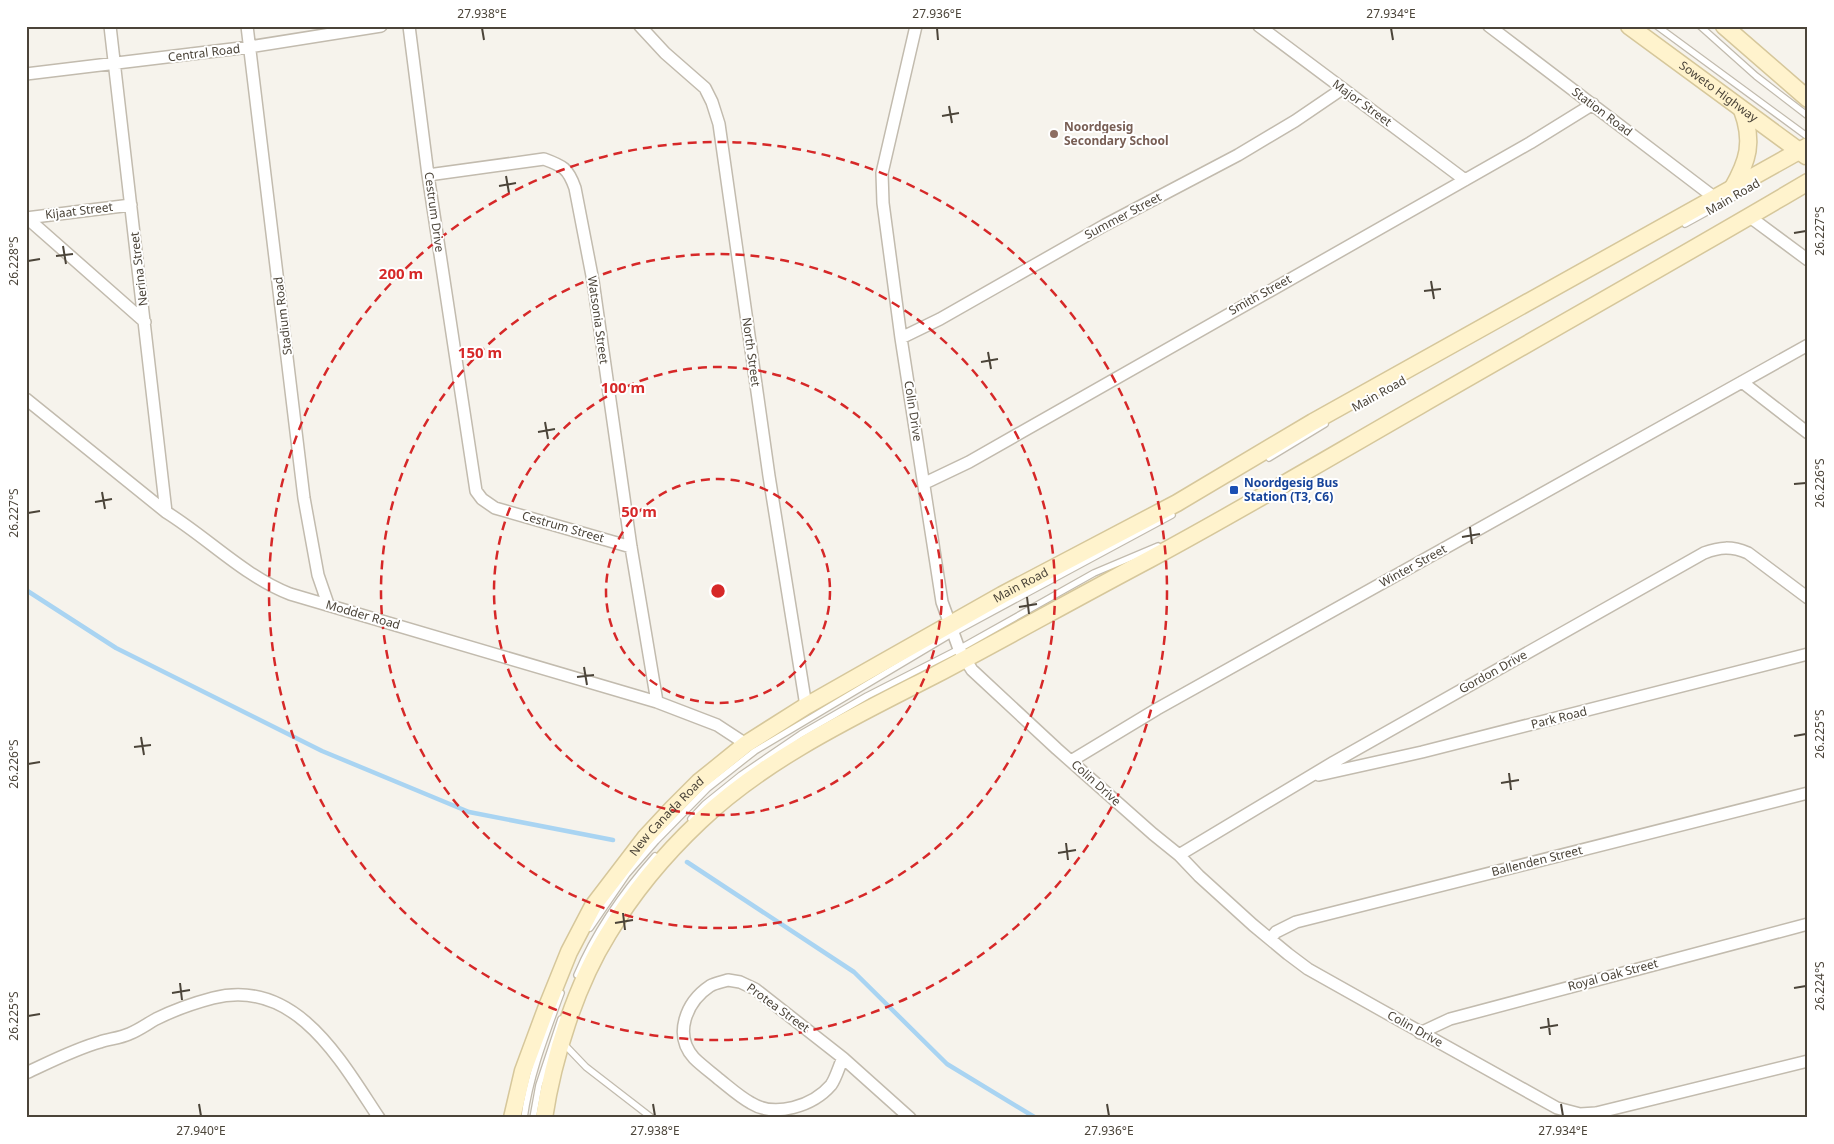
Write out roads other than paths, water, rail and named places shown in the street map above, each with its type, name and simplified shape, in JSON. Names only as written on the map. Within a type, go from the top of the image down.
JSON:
[{"type":"main road","name":"Soweto Highway","points":[[1629,26],[1742,110],[1804,152]]},
{"type":"main road","points":[[1724,26],[1806,95]]},
{"type":"main road","points":[[1732,189],[1742,170],[1748,151],[1748,130],[1742,110]]},
{"type":"main road","name":"Main Road","points":[[951,629],[1177,503],[1347,403],[1550,288],[1804,152]]},
{"type":"main road","name":"Main Road","points":[[962,654],[1172,547],[1808,182]]},
{"type":"main road","name":"New Canada Road","points":[[512,1118],[523,1071],[561,969],[580,930],[607,886],[645,838],[699,782],[746,744],[806,706],[951,629]]},
{"type":"main road","name":"New Canada Road","points":[[544,1118],[561,1042],[596,955],[606,935],[666,851],[718,805],[781,759],[876,706],[962,654]]},
{"type":"street","name":"Nerina Street","points":[[110,26],[166,512]]},
{"type":"street","name":"Stadium Road","points":[[247,26],[304,498],[318,575],[328,604]]},
{"type":"street","name":"Central Road","points":[[26,74],[249,47],[381,26]]},
{"type":"street","name":"Cestrum Drive","points":[[409,26],[428,175],[473,485],[482,499],[495,508]]},
{"type":"street","name":"North Street","points":[[640,26],[665,53],[704,88],[712,102],[719,124],[768,466],[806,706]]},
{"type":"street","name":"Colin Drive","points":[[916,26],[882,173],[883,203],[901,338],[942,602],[962,654],[972,670],[1270,939],[1308,968],[1557,1108],[1580,1114],[1596,1113],[1808,1061]]},
{"type":"street","name":"Major Street","points":[[1259,26],[1465,180]]},
{"type":"street","name":"Station Road","points":[[1489,26],[1715,198]]},
{"type":"street","name":"Summer Street","points":[[901,338],[940,319],[1105,225],[1238,155],[1295,121],[1342,89]]},
{"type":"street","name":"Smith Street","points":[[925,483],[977,457],[1530,143],[1593,104]]},
{"type":"street","name":"Watsonia Street","points":[[428,175],[544,159],[562,166],[570,176],[575,188],[593,280],[631,547],[657,702]]},
{"type":"street","name":"Kijaat Street","points":[[27,218],[131,205]]},
{"type":"street","points":[[1750,217],[1808,260]]},
{"type":"street","name":"Kijaat Street","points":[[27,218],[145,322]]},
{"type":"street","name":"Winter Street","points":[[1071,761],[1157,709],[1808,345]]},
{"type":"street","points":[[1742,382],[1808,433]]},
{"type":"street","name":"Modder Road","points":[[26,399],[166,512],[184,523],[258,579],[290,594],[657,702],[717,726],[746,744]]},
{"type":"street","name":"Cestrum Street","points":[[495,508],[631,547]]},
{"type":"street","name":"Gordon Drive","points":[[1179,855],[1309,778],[1704,553],[1716,548],[1728,547],[1748,553],[1808,598]]},
{"type":"street","name":"Park Road","points":[[1309,778],[1432,750],[1808,654]]},
{"type":"street","name":"Ballenden Street","points":[[1270,939],[1276,932],[1296,922],[1808,793]]},
{"type":"street","name":"Royal Oak Street","points":[[1420,1032],[1450,1018],[1808,924]]},
{"type":"street","name":"Protea Street","points":[[843,1058],[832,1084],[818,1096],[802,1105],[790,1108],[765,1109],[752,1104],[694,1058],[684,1040],[683,1028],[685,1018],[693,1003],[711,986],[728,980],[740,982],[755,989],[843,1058],[910,1118]]},
{"type":"street","points":[[26,1073],[99,1042],[129,1034],[156,1019],[193,1004],[215,997],[252,996],[281,1005],[314,1028],[330,1046],[379,1118]]},
{"type":"lane","name":"Soweto Highway","points":[[1657,26],[1804,152]]},
{"type":"lane","points":[[1700,26],[1756,76],[1808,116]]},
{"type":"lane","name":"Main Road","points":[[1677,228],[1754,185]]},
{"type":"lane","points":[[1471,342],[1608,266]]},
{"type":"lane","name":"Main Road","points":[[1266,486],[1448,384],[1642,270]]},
{"type":"lane","points":[[1259,464],[1327,423]]},
{"type":"lane","name":"Main Road","points":[[951,629],[1182,510]]},
{"type":"lane","points":[[1170,540],[1178,535]]},
{"type":"lane","name":"Main Road","points":[[962,654],[1094,573],[1163,544]]},
{"type":"lane","name":"New Canada Road","points":[[586,935],[627,874],[656,841],[708,788],[754,751],[951,629]]},
{"type":"lane","name":"New Canada Road","points":[[686,824],[718,793],[773,752],[867,696],[962,654]]},
{"type":"lane","name":"New Canada Road","points":[[576,980],[608,916],[620,899],[666,851]]},
{"type":"lane","points":[[568,974],[571,966]]},
{"type":"lane","points":[[524,1118],[530,1084],[543,1040],[562,990]]},
{"type":"lane","points":[[534,1118],[545,1065],[564,1011]]},
{"type":"lane","points":[[561,1042],[586,1066],[652,1118]]},
{"type":"waterway","points":[[26,590],[116,648],[322,751],[469,812],[613,840]]},
{"type":"waterway","points":[[687,862],[854,972],[947,1064],[1036,1118]]},
{"type":"place","name":"Noordgesig Secondary School","points":[[1054,134]]},
{"type":"place","name":"Noordgesig Bus Station (T3, C6)","points":[[1234,490]]}]
